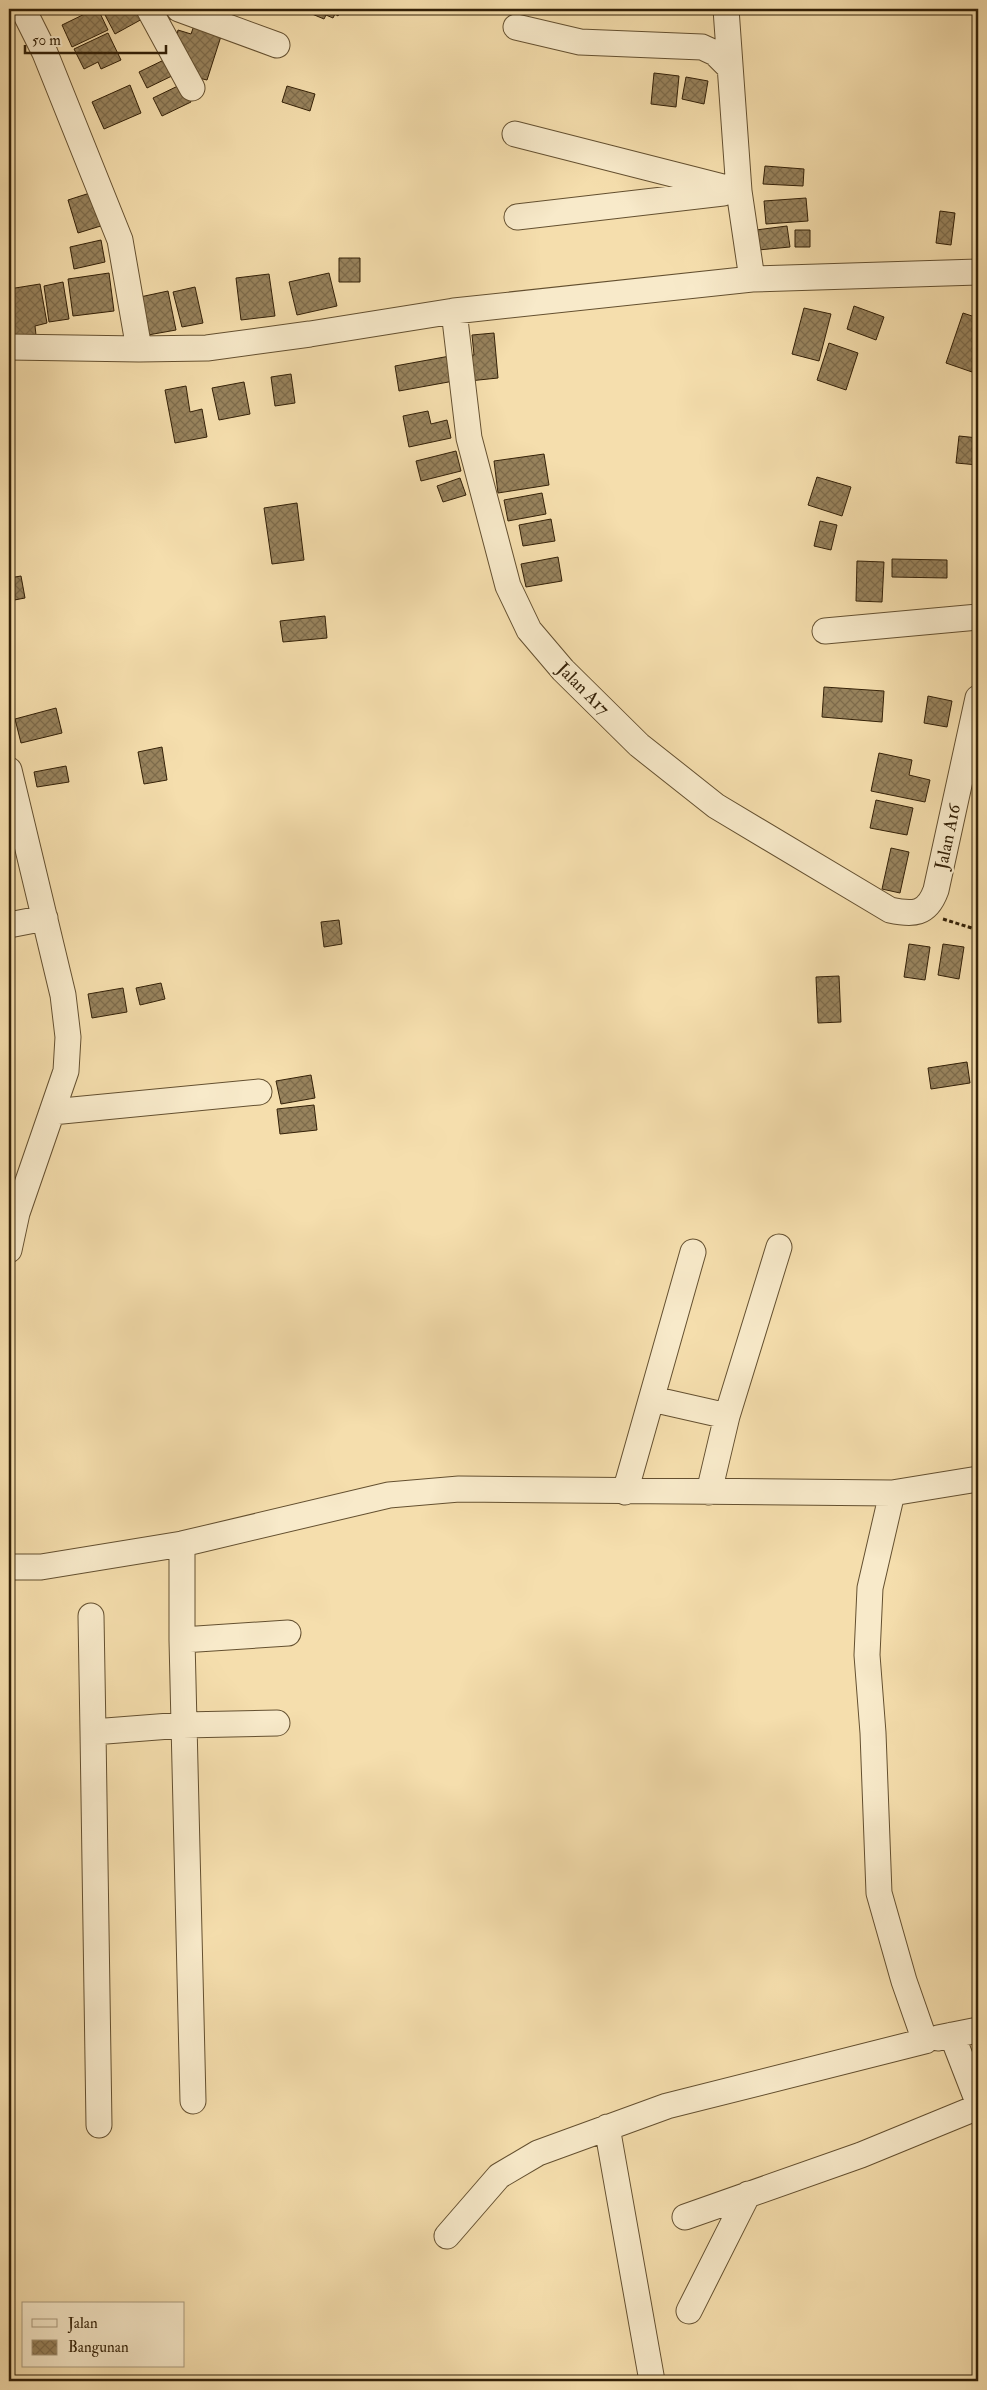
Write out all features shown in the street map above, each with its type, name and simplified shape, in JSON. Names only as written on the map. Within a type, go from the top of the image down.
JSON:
[{"type":"street","points":[[23,9],[45,53],[120,240],[139,349]]},
{"type":"street","points":[[149,9],[192,88]]},
{"type":"street","points":[[179,9],[277,45]]},
{"type":"street","points":[[726,9],[739,191],[752,279]]},
{"type":"street","points":[[516,27],[580,42],[702,47],[715,52],[729,67]]},
{"type":"street","points":[[515,134],[739,191]]},
{"type":"street","points":[[517,217],[739,191]]},
{"type":"street","points":[[9,347],[207,348],[454,311],[752,279],[978,272]]},
{"type":"street","name":"Jalan A17","points":[[454,311],[469,438],[508,586],[529,630],[563,670],[639,745],[716,806],[890,910],[905,913],[920,911]]},
{"type":"street","points":[[825,631],[978,616]]},
{"type":"street","name":"Jalan A16","points":[[920,911],[932,903],[936,890],[978,698]]},
{"type":"street","points":[[9,770],[63,995],[68,1037],[66,1071],[17,1213],[9,1250]]},
{"type":"street","points":[[9,925],[45,918]]},
{"type":"street","points":[[52,1112],[259,1092]]},
{"type":"street","points":[[709,1492],[727,1416],[779,1247]]},
{"type":"street","points":[[625,1492],[693,1252]]},
{"type":"street","points":[[652,1399],[727,1416]]},
{"type":"street","points":[[9,1567],[41,1567],[182,1544],[389,1496],[459,1489],[892,1493],[978,1479]]},
{"type":"street","points":[[892,1493],[870,1588],[867,1654],[873,1733],[879,1893],[904,1981],[925,2041]]},
{"type":"street","points":[[182,1544],[183,1725],[193,2101]]},
{"type":"street","points":[[91,1616],[99,2125]]},
{"type":"street","points":[[182,1640],[288,1633]]},
{"type":"street","points":[[93,1732],[183,1725],[277,1723]]},
{"type":"street","points":[[447,2236],[499,2176],[538,2152],[667,2106],[925,2041],[978,2030]]},
{"type":"street","points":[[952,2035],[978,2102]]},
{"type":"street","points":[[685,2217],[861,2155],[978,2107]]},
{"type":"street","points":[[607,2127],[652,2381]]},
{"type":"street","points":[[689,2311],[748,2194]]},
{"type":"path","points":[[920,911],[978,930]]},
{"type":"building","points":[[98,9],[108,30],[72,47],[62,25]]},
{"type":"building","points":[[112,9],[139,9],[144,18],[115,34],[104,13]]},
{"type":"building","points":[[314,9],[341,9],[338,16],[335,14],[333,18],[326,15],[324,19],[312,14]]},
{"type":"building","points":[[196,20],[223,30],[207,80],[195,77],[175,43],[178,30],[191,34]]},
{"type":"building","points":[[108,33],[121,60],[101,69],[98,62],[84,69],[74,49]]},
{"type":"building","points":[[168,58],[176,74],[147,88],[139,72]]},
{"type":"building","points":[[654,73],[679,76],[676,107],[651,104]]},
{"type":"building","points":[[686,77],[708,81],[704,104],[682,99]]},
{"type":"building","points":[[182,84],[191,102],[162,116],[153,98]]},
{"type":"building","points":[[130,85],[141,113],[104,129],[92,102]]},
{"type":"building","points":[[287,86],[315,94],[310,111],[282,102]]},
{"type":"building","points":[[765,166],[804,169],[803,186],[763,184]]},
{"type":"building","points":[[93,192],[104,225],[78,233],[68,200]]},
{"type":"building","points":[[806,198],[808,221],[766,224],[764,201]]},
{"type":"building","points":[[940,211],[955,213],[951,245],[936,243]]},
{"type":"building","points":[[787,226],[790,247],[758,250],[756,230]]},
{"type":"building","points":[[795,230],[810,230],[810,247],[795,247]]},
{"type":"building","points":[[101,240],[105,262],[74,269],[70,247]]},
{"type":"building","points":[[339,258],[360,258],[360,282],[339,282]]},
{"type":"building","points":[[109,273],[114,311],[73,316],[68,279]]},
{"type":"building","points":[[329,273],[337,306],[297,315],[289,282]]},
{"type":"building","points":[[269,274],[275,316],[241,320],[236,278]]},
{"type":"building","points":[[63,282],[69,319],[49,322],[44,286]]},
{"type":"building","points":[[40,284],[47,323],[35,326],[36,335],[14,338],[13,329],[9,329],[9,289]]},
{"type":"building","points":[[195,287],[203,323],[182,327],[173,292]]},
{"type":"building","points":[[168,291],[176,330],[148,335],[140,297]]},
{"type":"building","points":[[854,306],[884,317],[876,340],[847,329]]},
{"type":"building","points":[[804,308],[831,314],[819,361],[792,354]]},
{"type":"building","points":[[963,313],[978,318],[978,351],[972,372],[946,363]]},
{"type":"building","points":[[494,333],[498,378],[469,381],[467,356],[474,355],[472,335]]},
{"type":"building","points":[[829,343],[858,353],[846,390],[817,380]]},
{"type":"building","points":[[450,356],[454,381],[399,391],[395,366]]},
{"type":"building","points":[[291,374],[295,403],[275,406],[271,377]]},
{"type":"building","points":[[244,382],[250,414],[219,420],[212,388]]},
{"type":"building","points":[[186,386],[190,412],[202,409],[207,437],[175,443],[165,390]]},
{"type":"building","points":[[428,411],[431,424],[447,420],[451,438],[409,447],[403,416]]},
{"type":"building","points":[[959,436],[978,438],[978,465],[956,463]]},
{"type":"building","points":[[456,451],[461,471],[421,481],[416,461]]},
{"type":"building","points":[[544,454],[549,485],[498,493],[494,461]]},
{"type":"building","points":[[817,477],[851,487],[842,516],[808,505]]},
{"type":"building","points":[[460,478],[466,495],[443,502],[437,486]]},
{"type":"building","points":[[542,493],[546,514],[508,521],[504,500]]},
{"type":"building","points":[[297,503],[304,560],[272,564],[264,508]]},
{"type":"building","points":[[551,519],[555,541],[523,546],[519,525]]},
{"type":"building","points":[[820,521],[837,525],[831,550],[814,546]]},
{"type":"building","points":[[558,557],[562,581],[526,587],[521,564]]},
{"type":"building","points":[[892,559],[947,560],[947,578],[892,577]]},
{"type":"building","points":[[857,561],[884,562],[882,602],[856,601]]},
{"type":"building","points":[[21,576],[25,598],[9,601],[9,578]]},
{"type":"building","points":[[325,616],[327,638],[283,642],[280,621]]},
{"type":"building","points":[[824,687],[884,691],[882,722],[822,717]]},
{"type":"building","points":[[928,696],[952,701],[947,727],[924,723]]},
{"type":"building","points":[[56,708],[62,733],[21,743],[15,719]]},
{"type":"building","points":[[162,747],[167,780],[144,784],[138,752]]},
{"type":"building","points":[[879,753],[912,760],[909,775],[930,780],[925,802],[871,791]]},
{"type":"building","points":[[66,766],[69,782],[37,787],[34,772]]},
{"type":"building","points":[[876,800],[913,808],[907,835],[870,828]]},
{"type":"building","points":[[891,848],[909,852],[900,893],[882,889]]},
{"type":"building","points":[[339,920],[342,944],[324,947],[321,922]]},
{"type":"building","points":[[909,944],[930,947],[925,980],[904,977]]},
{"type":"building","points":[[943,944],[964,947],[959,979],[938,975]]},
{"type":"building","points":[[839,976],[841,1022],[818,1023],[816,977]]},
{"type":"building","points":[[161,983],[165,999],[140,1005],[136,988]]},
{"type":"building","points":[[123,988],[127,1012],[92,1018],[88,994]]},
{"type":"building","points":[[967,1062],[970,1083],[931,1089],[928,1068]]},
{"type":"building","points":[[311,1075],[315,1098],[281,1104],[276,1081]]},
{"type":"building","points":[[314,1105],[317,1130],[280,1134],[277,1109]]}]
